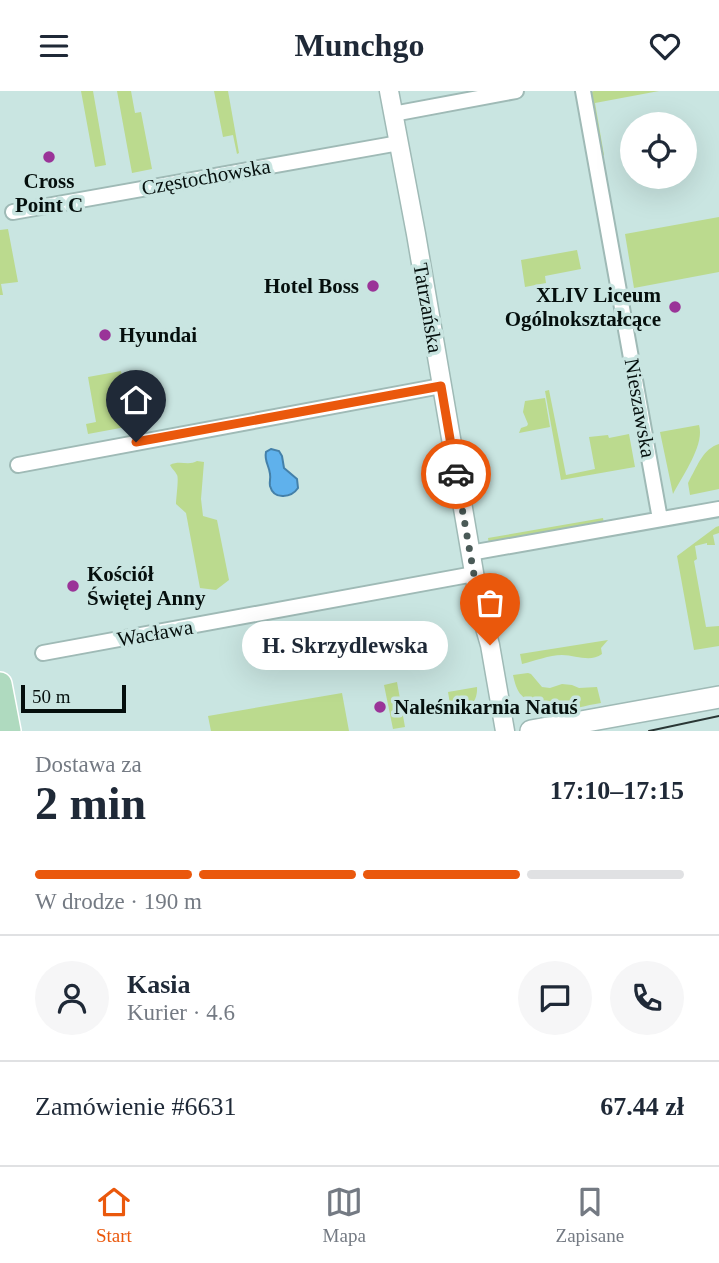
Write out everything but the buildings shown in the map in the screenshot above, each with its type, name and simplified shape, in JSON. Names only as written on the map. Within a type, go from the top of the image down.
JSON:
[{"type":"main road","points":[[0,684],[9,731]]},
{"type":"main road","points":[[531,731],[719,697]]},
{"type":"street","name":"Tatrzańska","points":[[389,91],[481,614],[490,645],[505,731]]},
{"type":"street","points":[[393,114],[516,91]]},
{"type":"street","name":"Nieszawska","points":[[583,91],[660,519]]},
{"type":"street","name":"Częstochowska","points":[[13,212],[399,143]]},
{"type":"street","points":[[18,465],[441,386]]},
{"type":"street","points":[[470,553],[719,509]]},
{"type":"street","name":"Wacława","points":[[43,653],[474,574]]},
{"type":"green space","points":[[81,91],[93,91],[106,165],[95,167]]},
{"type":"green space","points":[[117,91],[131,91],[135,113],[141,112],[152,169],[132,173]]},
{"type":"green space","points":[[214,91],[228,91],[239,153],[237,154],[233,135],[223,137]]},
{"type":"green space","points":[[659,91],[595,103],[604,155],[602,156],[591,99],[591,92]]},
{"type":"green space","points":[[719,217],[719,272],[634,288],[625,234]]},
{"type":"green space","points":[[8,229],[18,282],[1,284],[3,295],[0,295],[0,230]]},
{"type":"green space","points":[[577,250],[581,269],[545,276],[546,283],[525,287],[521,260]]},
{"type":"green space","points":[[121,371],[131,426],[88,434],[86,424],[96,422],[88,377]]},
{"type":"green space","points":[[549,390],[566,475],[595,469],[589,437],[608,435],[609,438],[629,434],[635,467],[561,480],[545,391]]},
{"type":"green space","points":[[545,398],[550,427],[519,433],[521,428],[528,424],[523,412],[525,401]]},
{"type":"green space","points":[[699,425],[696,451],[673,494],[660,432]]},
{"type":"green space","points":[[719,444],[719,489],[690,495],[688,483],[698,463],[713,446]]},
{"type":"green space","points":[[204,462],[201,499],[203,516],[217,520],[229,580],[216,590],[200,588],[186,513],[176,504],[178,477],[170,465]]},
{"type":"green space","points":[[603,518],[604,524],[489,544],[488,538]]},
{"type":"green space","points":[[719,526],[719,533],[713,535],[715,545],[707,543],[695,546],[697,559],[694,561],[706,627],[719,626],[719,646],[694,650],[677,556]]},
{"type":"green space","points":[[608,640],[601,648],[602,654],[597,657],[557,655],[522,664],[520,654]]},
{"type":"green space","points":[[528,673],[542,687],[550,688],[562,684],[579,688],[597,687],[601,703],[563,710],[545,710],[526,699],[518,690],[513,675]]},
{"type":"green space","points":[[397,682],[405,727],[393,729],[384,685]]},
{"type":"green space","points":[[477,687],[476,698],[470,706],[452,716],[448,692]]},
{"type":"green space","points":[[342,693],[349,731],[211,731],[208,716]]},
{"type":"water","points":[[271,449],[279,451],[284,468],[297,479],[298,488],[288,495],[275,494],[270,486],[266,452]]},
{"type":"tram line","points":[[649,731],[719,716]]},
{"type":"way so far","points":[[456,474],[481,614],[490,645]]},
{"type":"place","name":"Cross Point C","points":[[49,157]]},
{"type":"place","name":"Hotel Boss","points":[[373,286]]},
{"type":"place","name":"XLIV Liceum Ogólnokształcące","points":[[675,307]]},
{"type":"place","name":"Hyundai","points":[[105,335]]},
{"type":"place","name":"Kościół Świętej Anny","points":[[73,586]]},
{"type":"place","name":"H. Skrzydlewska","points":[[490,645]]},
{"type":"place","name":"Naleśnikarnia Natuś","points":[[380,707]]},
{"type":"route","points":[[136,442],[441,386],[456,474]]}]
